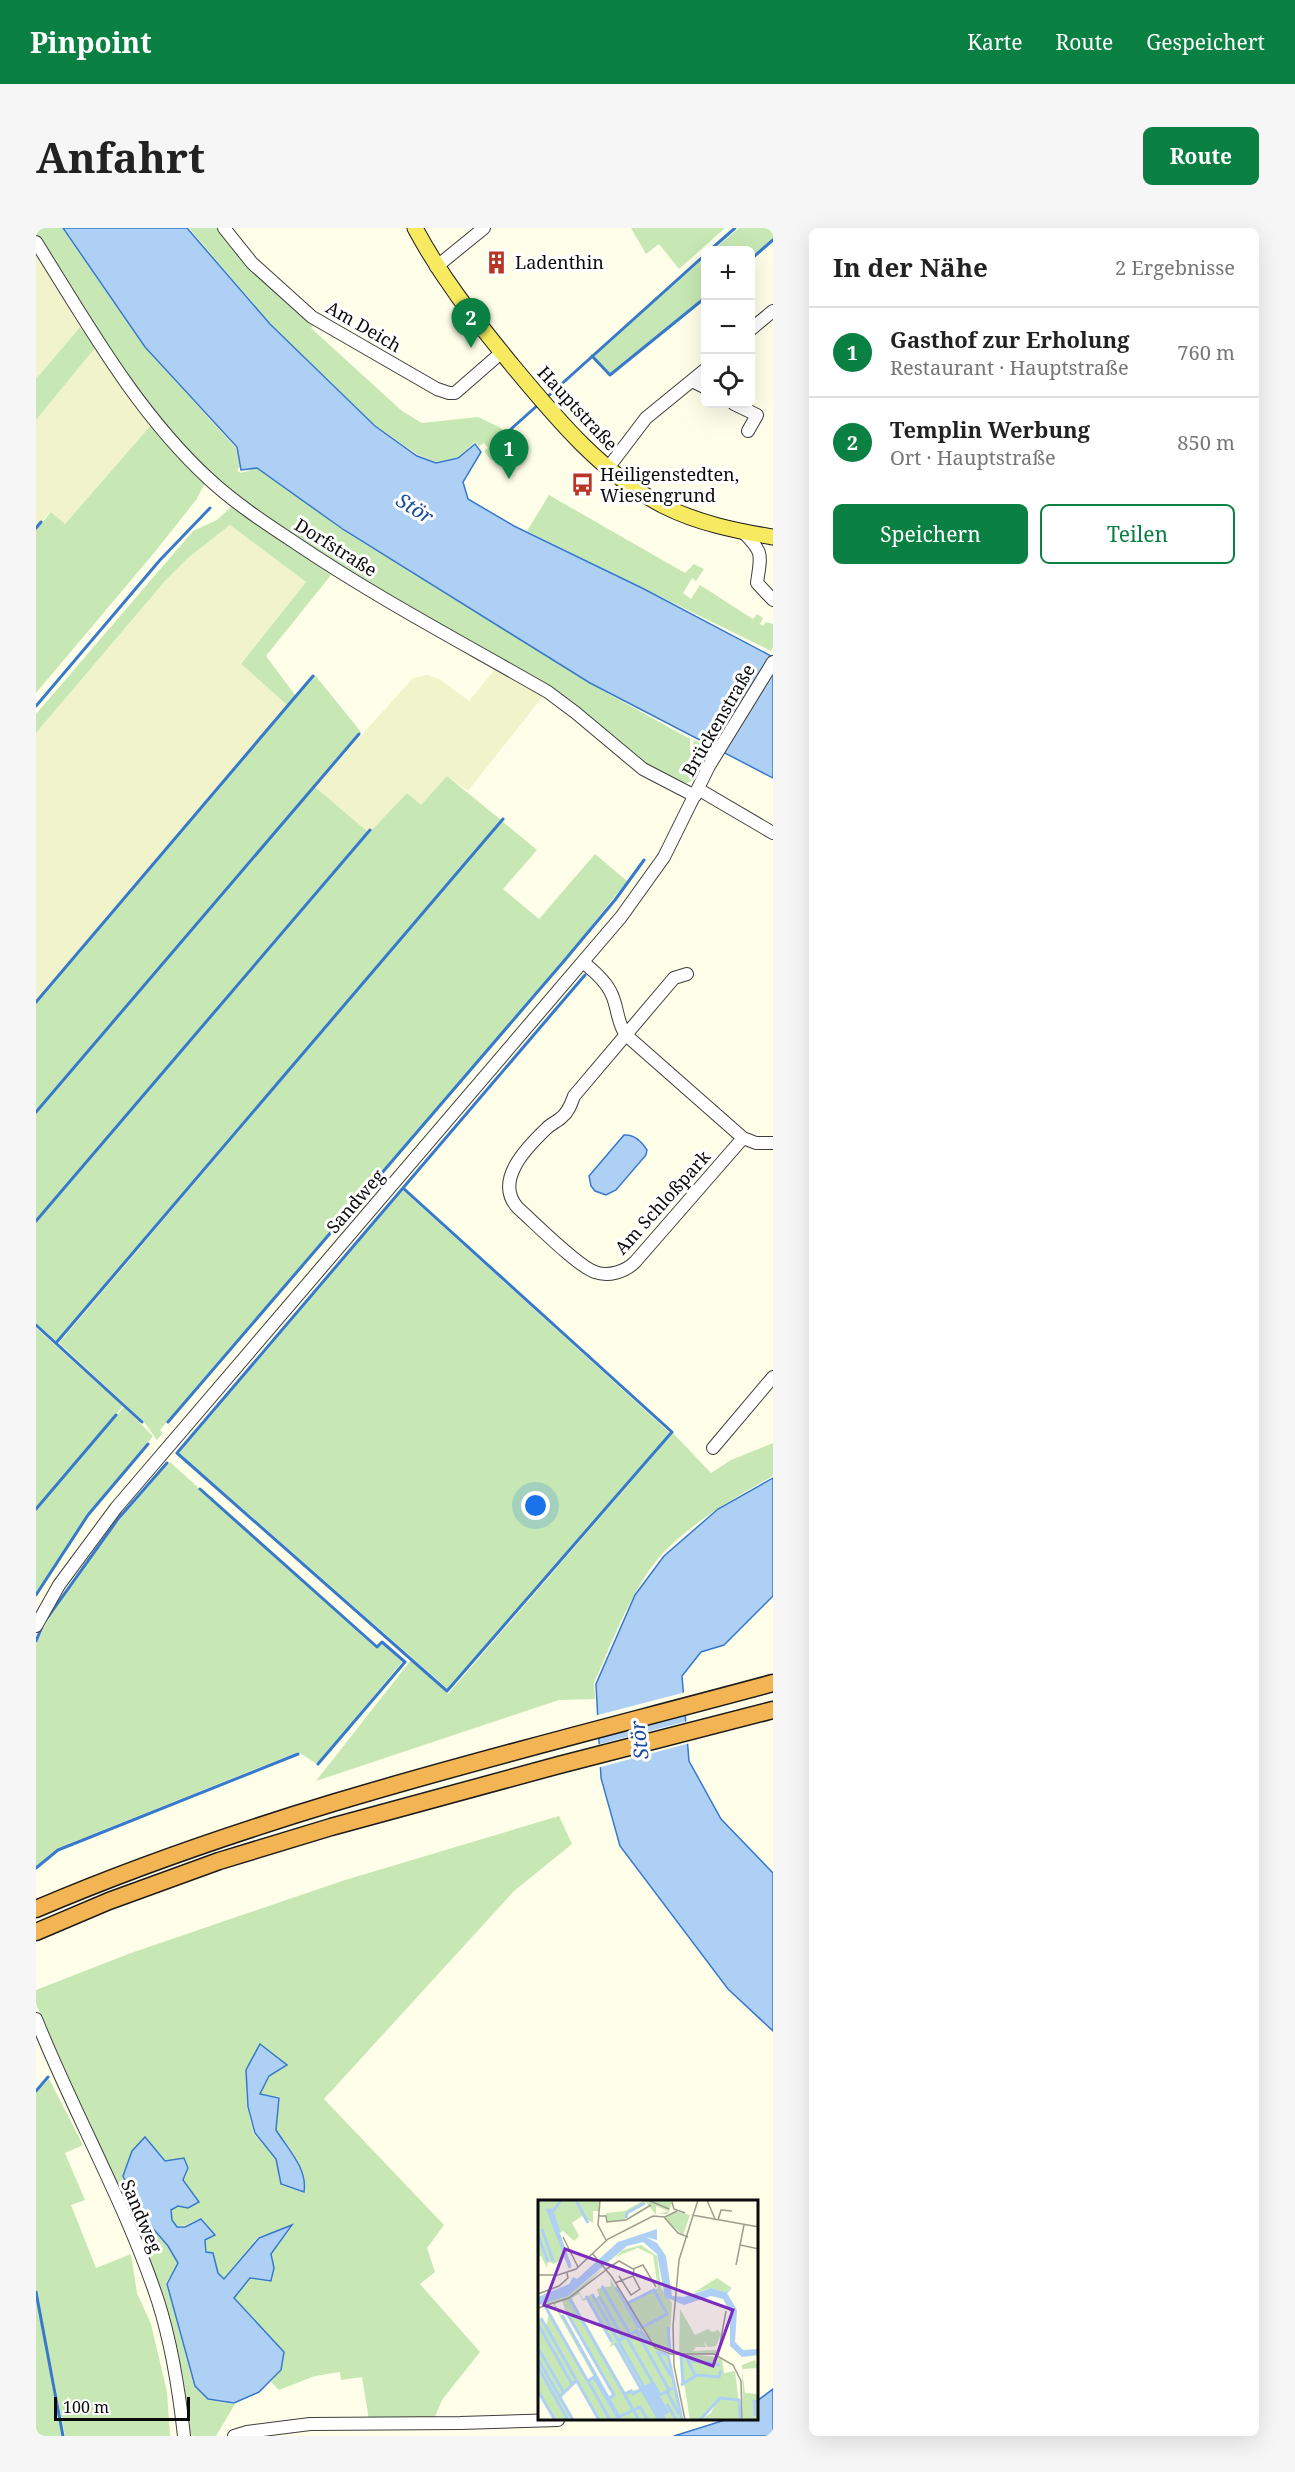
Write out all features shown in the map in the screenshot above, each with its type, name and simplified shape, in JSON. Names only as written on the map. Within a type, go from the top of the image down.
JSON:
[{"type":"highway","points":[[36,1909],[100,1882],[247,1830],[549,1743],[773,1683]]},
{"type":"highway","points":[[36,1932],[109,1902],[230,1858],[525,1774],[773,1710]]},
{"type":"main road","name":"Hauptstraße","points":[[415,228],[436,267],[465,309],[541,399],[608,468],[665,506],[697,520],[773,537]]},
{"type":"street","name":"Am Deich","points":[[224,228],[252,263],[312,317],[437,389],[455,393],[502,352]]},
{"type":"street","points":[[436,267],[484,228]]},
{"type":"street","name":"Dorfstraße","points":[[36,242],[91,332],[128,385],[179,449],[216,485],[319,560],[548,693],[576,713],[643,770],[697,793],[773,833]]},
{"type":"street","points":[[755,326],[773,311]]},
{"type":"street","points":[[608,468],[646,418],[701,373]]},
{"type":"street","points":[[692,381],[701,386]]},
{"type":"street","points":[[742,408],[756,415],[748,431]]},
{"type":"street","points":[[743,532],[759,549],[757,583],[773,600]]},
{"type":"street","name":"Brückenstraße","points":[[697,793],[712,762],[773,662]]},
{"type":"street","name":"Sandweg","points":[[36,1626],[59,1585],[116,1508],[584,963],[638,895],[664,857],[697,793]]},
{"type":"street","points":[[584,963],[608,987],[626,1035],[743,1137],[756,1143],[773,1143]]},
{"type":"street","name":"Am Schloßpark","points":[[687,974],[674,978],[574,1096],[563,1116],[547,1127],[514,1165],[510,1173],[511,1198],[518,1208],[586,1268],[598,1273],[622,1271],[634,1262],[743,1137]]},
{"type":"street","points":[[713,1448],[773,1377]]},
{"type":"street","name":"Sandweg","points":[[36,2019],[129,2228],[158,2301],[173,2360],[184,2436]]},
{"type":"street","points":[[234,2436],[247,2432],[310,2424],[538,2421]]},
{"type":"green space","points":[[36,228],[62,228],[144,347],[236,448],[240,467],[237,470],[241,473],[258,468],[344,531],[589,683],[690,739],[690,750],[703,764],[696,779],[687,783],[672,781],[650,769],[604,731],[324,557],[207,471],[164,425],[104,344],[36,235]]},
{"type":"green space","points":[[189,228],[220,228],[315,323],[311,328],[402,411],[422,423],[478,417],[501,428],[527,458],[521,465],[491,460],[484,451],[488,448],[484,443],[479,446],[475,442],[458,457],[436,462],[418,455],[376,426],[270,323]]},
{"type":"green space","points":[[631,228],[725,228],[705,246],[701,246],[701,249],[679,269],[659,244],[646,254]]},
{"type":"green space","points":[[739,228],[773,228],[773,239],[755,255],[755,246],[718,246]]},
{"type":"green space","points":[[36,253],[80,327],[36,379]]},
{"type":"green space","points":[[701,261],[701,299],[610,374],[593,356]]},
{"type":"green space","points":[[80,327],[95,348],[36,420],[36,379]]},
{"type":"green space","points":[[95,348],[152,424],[65,524],[51,512],[36,526],[36,420]]},
{"type":"green space","points":[[152,424],[205,483],[196,500],[154,553],[36,693],[36,530],[51,512],[65,524]]},
{"type":"green space","points":[[549,495],[685,573],[694,564],[704,569],[696,581],[692,578],[683,593],[691,599],[700,585],[753,619],[757,614],[763,618],[760,624],[763,626],[766,622],[773,624],[771,651],[527,531]]},
{"type":"green space","points":[[233,505],[331,575],[266,656],[295,695],[287,705],[241,664],[306,582],[230,525],[188,558],[165,581],[36,733],[36,714],[193,531],[217,520]]},
{"type":"green space","points":[[230,525],[306,582],[241,664],[287,705],[36,1000],[36,733],[165,581],[188,558]]},
{"type":"green space","points":[[497,667],[544,695],[468,791],[447,776],[421,806],[407,793],[369,833],[315,787],[413,678],[427,675],[441,680],[469,701]]},
{"type":"green space","points":[[315,675],[361,732],[36,1110],[36,1003]]},
{"type":"green space","points":[[694,740],[712,748],[704,761],[692,749]]},
{"type":"green space","points":[[447,776],[501,820],[57,1342],[36,1323],[36,1223],[369,833],[407,793],[421,805]]},
{"type":"green space","points":[[315,787],[368,832],[36,1221],[36,1113]]},
{"type":"green space","points":[[502,821],[537,850],[503,889],[539,919],[595,854],[627,881],[564,960],[160,1430],[163,1433],[157,1440],[144,1422],[59,1343]]},
{"type":"green space","points":[[403,1190],[670,1433],[448,1689],[179,1453]]},
{"type":"green space","points":[[36,1328],[123,1406],[36,1508]]},
{"type":"green space","points":[[124,1407],[153,1436],[88,1514],[36,1593],[36,1510]]},
{"type":"green space","points":[[673,1433],[711,1473],[731,1460],[773,1443],[773,1476],[729,1501],[688,1530],[652,1566],[624,1615],[594,1683],[595,1699],[559,1700],[316,1781],[411,1660],[448,1694]]},
{"type":"green space","points":[[170,1462],[376,1648],[383,1644],[402,1662],[317,1764],[298,1752],[58,1848],[36,1866],[36,1645],[62,1596],[79,1572]]},
{"type":"green space","points":[[559,1816],[572,1844],[514,1891],[324,2099],[444,2225],[427,2248],[435,2272],[420,2284],[480,2352],[442,2400],[434,2419],[369,2420],[362,2377],[341,2380],[340,2372],[315,2376],[279,2390],[271,2382],[281,2370],[284,2351],[234,2298],[250,2279],[272,2282],[274,2268],[272,2254],[293,2225],[258,2237],[224,2278],[218,2273],[213,2252],[207,2252],[206,2241],[215,2235],[202,2218],[181,2226],[177,2226],[172,2220],[171,2210],[178,2206],[188,2208],[199,2202],[184,2180],[189,2168],[185,2158],[166,2161],[145,2137],[132,2150],[123,2176],[143,2227],[150,2226],[178,2263],[166,2283],[194,2386],[208,2400],[235,2404],[216,2436],[193,2436],[190,2433],[183,2375],[165,2304],[139,2234],[36,2004],[36,1990],[131,1953],[342,1881]],"holes":[[[260,2044],[287,2065],[270,2076],[260,2094],[280,2097],[276,2130],[301,2167],[305,2193],[281,2185],[276,2159],[254,2134],[247,2107],[246,2070]]]},
{"type":"green space","points":[[49,2079],[83,2145],[65,2153],[85,2200],[71,2205],[96,2268],[131,2254],[137,2293],[151,2324],[167,2392],[170,2436],[65,2436],[36,2288],[36,2093]]},
{"type":"green space","points":[[36,2297],[62,2436],[36,2436]]},
{"type":"water","name":"Stör","points":[[63,228],[187,228],[270,324],[375,426],[417,456],[436,463],[458,458],[475,444],[481,452],[463,482],[468,499],[514,526],[644,589],[773,657],[773,778],[590,683],[344,530],[257,468],[241,470],[237,447],[145,347]]},
{"type":"water","points":[[624,1135],[640,1141],[647,1150],[646,1155],[616,1190],[606,1195],[595,1191],[591,1186],[589,1176]]},
{"type":"water","name":"Stör","points":[[773,1478],[773,1596],[724,1645],[701,1652],[682,1676],[689,1761],[721,1819],[773,1873],[773,2031],[728,1989],[620,1846],[601,1778],[596,1684],[635,1595],[664,1556],[718,1509]]},
{"type":"water","points":[[260,2044],[287,2065],[269,2076],[260,2094],[279,2098],[276,2130],[300,2167],[304,2192],[281,2184],[276,2159],[255,2133],[248,2107],[246,2070]]},
{"type":"water","points":[[145,2137],[165,2161],[184,2158],[188,2168],[183,2180],[199,2202],[188,2208],[178,2206],[171,2210],[172,2220],[177,2227],[185,2227],[201,2219],[215,2235],[205,2240],[206,2252],[213,2253],[218,2273],[224,2279],[259,2238],[292,2225],[271,2254],[274,2268],[271,2281],[250,2278],[234,2298],[284,2352],[281,2370],[259,2392],[234,2403],[208,2399],[195,2386],[167,2284],[178,2263],[168,2246],[150,2225],[144,2226],[123,2176],[132,2151]]},
{"type":"water","points":[[773,2389],[773,2436],[674,2436],[722,2421],[758,2421],[758,2400]]},
{"type":"pier","points":[[686,1692],[688,1715],[596,1739],[594,1716]]},
{"type":"pier","points":[[688,1721],[690,1743],[597,1768],[596,1745]]},
{"type":"waterway","points":[[715,246],[735,228]]},
{"type":"waterway","points":[[755,256],[773,240]]},
{"type":"waterway","points":[[546,398],[701,258]]},
{"type":"waterway","points":[[592,356],[610,375],[702,300]]},
{"type":"waterway","points":[[511,429],[539,404]]},
{"type":"waterway","points":[[36,706],[160,560],[210,508]]},
{"type":"waterway","points":[[36,528],[41,522]]},
{"type":"waterway","points":[[36,1002],[313,676]]},
{"type":"waterway","points":[[36,1112],[359,734]]},
{"type":"waterway","points":[[56,1343],[503,819]]},
{"type":"waterway","points":[[36,1221],[370,830]]},
{"type":"waterway","points":[[168,1422],[564,961],[615,900],[644,860]]},
{"type":"waterway","points":[[403,1188],[585,975]]},
{"type":"waterway","points":[[403,1188],[672,1432],[447,1691],[177,1453],[403,1188]]},
{"type":"waterway","points":[[36,1325],[142,1422]]},
{"type":"waterway","points":[[36,1509],[116,1415]]},
{"type":"waterway","points":[[36,1595],[88,1515],[148,1444]]},
{"type":"waterway","points":[[45,1621],[118,1519],[167,1463]]},
{"type":"waterway","points":[[200,1489],[377,1647],[382,1642],[405,1662],[318,1764]]},
{"type":"waterway","points":[[36,1641],[42,1627]]},
{"type":"waterway","points":[[36,1868],[58,1850],[298,1754]]},
{"type":"waterway","points":[[36,2091],[48,2077]]},
{"type":"waterway","points":[[36,2292],[63,2436]]},
{"type":"place","name":"Ladenthin","points":[[497,262]]},
{"type":"place","name":"Templin Werbung","points":[[471,348]]},
{"type":"place","name":"Gasthof zur Erholung","points":[[509,479]]},
{"type":"place","name":"Heiligenstedten, Wiesengrund","points":[[582,484]]}]
